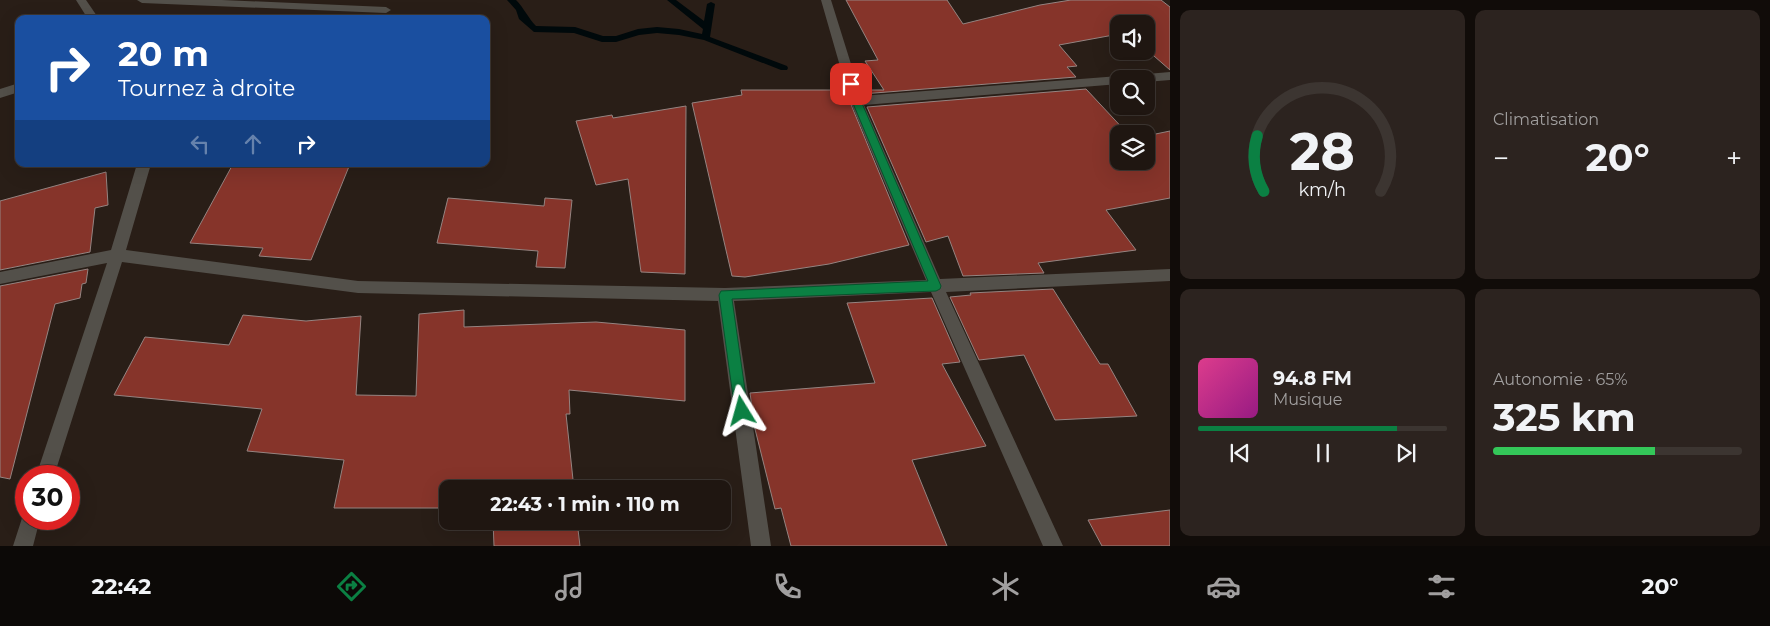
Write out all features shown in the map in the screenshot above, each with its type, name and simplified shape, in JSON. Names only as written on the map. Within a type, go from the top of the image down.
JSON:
[{"type":"street","points":[[142,0],[383,15],[391,0]]},
{"type":"street","points":[[826,0],[856,101],[1052,546]]},
{"type":"street","points":[[85,1],[92,15]]},
{"type":"street","points":[[1155,77],[1170,76]]},
{"type":"street","points":[[856,101],[1110,81]]},
{"type":"street","points":[[0,94],[15,88]]},
{"type":"street","points":[[49,465],[117,255],[143,167]]},
{"type":"street","points":[[0,278],[117,255],[358,287],[725,295],[1170,276]]},
{"type":"street","points":[[725,295],[761,546]]},
{"type":"street","points":[[23,546],[28,530]]},
{"type":"building","points":[[846,0],[947,0],[963,24],[1040,5],[1071,0],[1161,0],[1170,7],[1170,70],[1155,57],[1155,15],[1110,15],[1110,36],[1059,45],[1077,66],[1067,67],[1076,77],[862,94],[861,90],[884,90],[865,61],[878,60]]},
{"type":"building","points":[[1086,89],[1120,125],[1110,125],[1110,170],[1155,170],[1155,134],[1170,131],[1170,198],[1106,210],[1136,250],[1038,263],[1044,273],[963,276],[948,236],[926,242],[867,107]]},
{"type":"building","points":[[741,90],[845,90],[909,245],[829,264],[745,277],[732,276],[692,103],[742,95]]},
{"type":"building","points":[[686,106],[685,274],[641,272],[628,179],[596,185],[576,121],[612,115],[613,118]]},
{"type":"building","points":[[231,167],[349,167],[311,260],[259,256],[263,248],[190,243]]},
{"type":"building","points":[[106,172],[108,205],[95,208],[90,252],[0,270],[0,201]]},
{"type":"building","points":[[448,198],[544,206],[545,198],[572,200],[565,268],[536,267],[538,251],[437,243]]},
{"type":"building","points":[[88,269],[86,283],[82,284],[80,298],[55,304],[10,479],[0,477],[0,286]]},
{"type":"building","points":[[1053,289],[1100,364],[1108,364],[1137,416],[1055,420],[1024,355],[979,360],[950,297],[971,295],[970,293]]},
{"type":"building","points":[[932,298],[960,362],[942,364],[986,446],[912,460],[947,546],[791,546],[781,508],[775,509],[755,429],[750,393],[875,383],[847,303]]},
{"type":"building","points":[[464,310],[464,327],[596,322],[685,330],[685,401],[569,390],[570,414],[566,414],[573,480],[439,480],[439,508],[334,508],[344,460],[247,451],[262,409],[114,395],[145,337],[229,345],[243,315],[306,321],[361,316],[356,395],[416,396],[419,314]]},
{"type":"building","points":[[1170,510],[1170,546],[1102,546],[1088,520]]},
{"type":"building","points":[[493,530],[578,530],[580,546],[494,546]]},
{"type":"waterway","points":[[511,0],[520,9],[522,17],[534,29],[575,30],[602,39],[616,39],[638,32],[657,30],[679,32],[706,38]]},
{"type":"waterway","points":[[671,0],[707,28]]},
{"type":"waterway","points":[[707,28],[711,4]]},
{"type":"waterway","points":[[706,38],[707,28]]},
{"type":"waterway","points":[[706,38],[784,68]]},
{"type":"route","points":[[742,411],[725,295],[936,286],[856,101],[851,84]]}]
